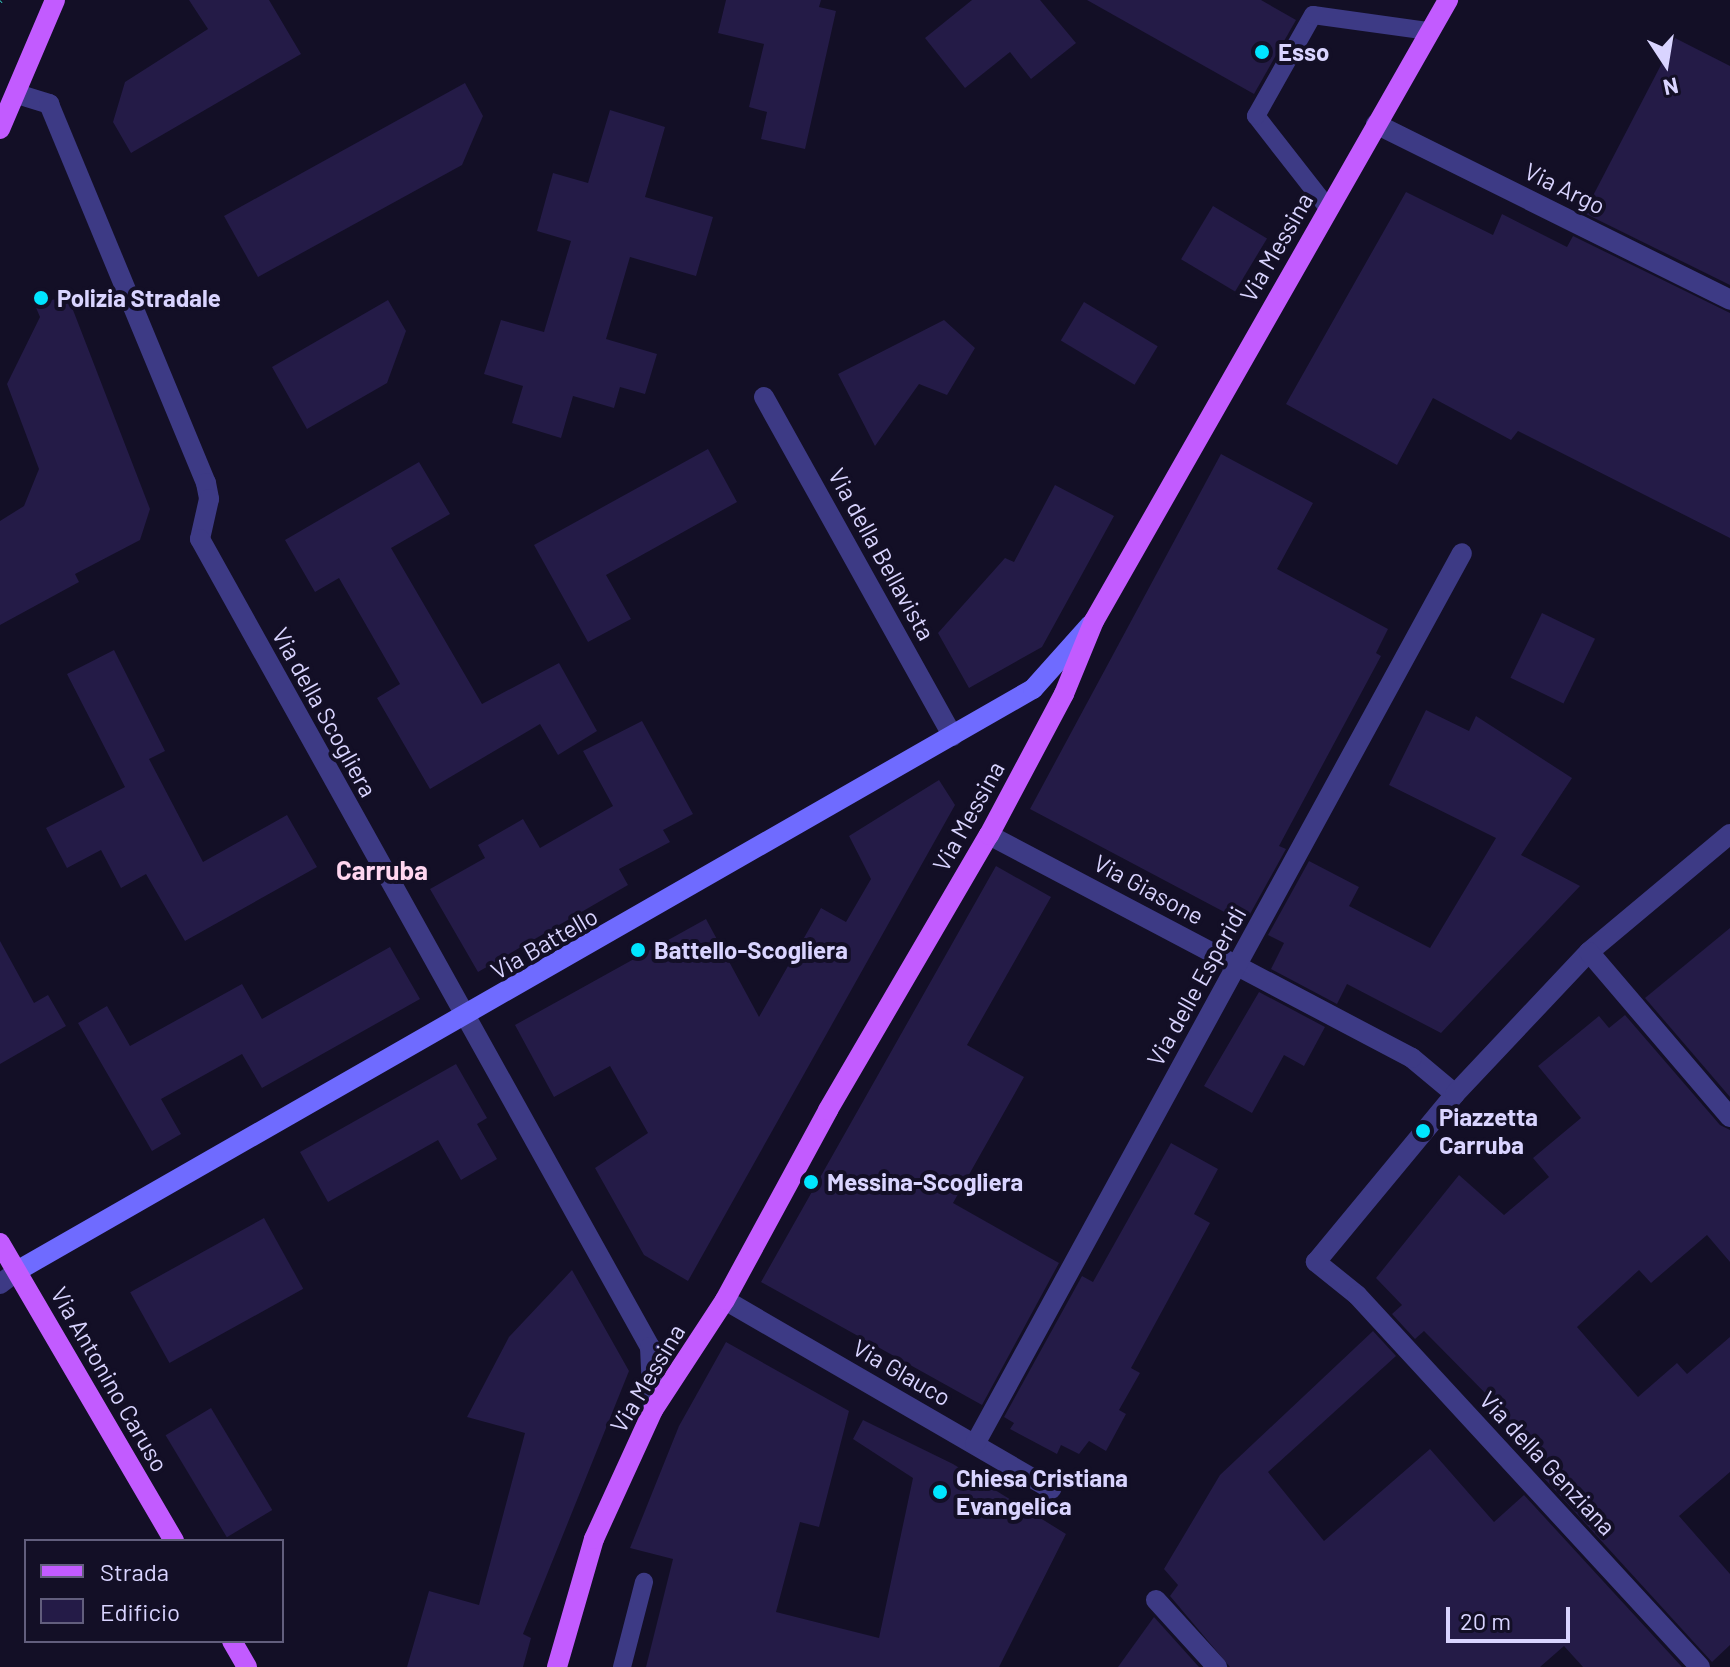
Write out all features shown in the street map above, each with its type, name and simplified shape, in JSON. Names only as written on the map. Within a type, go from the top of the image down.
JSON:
[{"type":"main road","points":[[0,129],[55,0]]},
{"type":"main road","name":"Via Messina","points":[[557,1667],[594,1539],[653,1410],[725,1300],[828,1110],[989,835],[1064,694],[1094,621],[1448,0]]},
{"type":"main road","name":"Via Battello","points":[[17,1271],[953,736],[1047,677],[1094,621]]},
{"type":"main road","name":"Via Antonino Caruso","points":[[0,1243],[173,1539]]},
{"type":"main road","points":[[233,1643],[247,1667]]},
{"type":"street","name":"Via della Scogliera","points":[[17,94],[49,104],[206,483],[209,499],[200,539],[650,1347],[653,1410]]},
{"type":"street","name":"Via Argo","points":[[1376,124],[1730,300]]},
{"type":"street","name":"Via della Bellavista","points":[[764,397],[953,736]]},
{"type":"street","name":"Via delle Esperidi","points":[[975,1444],[1462,553]]},
{"type":"street","points":[[1455,1094],[1589,952],[1730,834]]},
{"type":"street","name":"Via Giasone","points":[[989,835],[1412,1058],[1455,1094]]},
{"type":"street","points":[[1589,952],[1730,1117]]},
{"type":"street","name":"Via della Genziana","points":[[1455,1094],[1316,1262],[1357,1295],[1700,1667]]},
{"type":"street","name":"Via Battello","points":[[0,1284],[17,1271]]},
{"type":"street","name":"Via Glauco","points":[[725,1300],[1051,1489]]},
{"type":"street","points":[[1156,1600],[1217,1667]]},
{"type":"lane","points":[[1328,208],[1256,116],[1313,15],[1429,31]]},
{"type":"lane","points":[[622,1667],[644,1582]]},
{"type":"building","points":[[189,0],[269,0],[301,54],[131,153],[113,122],[125,82],[208,29]]},
{"type":"building","points":[[726,0],[821,0],[819,7],[836,11],[805,149],[761,139],[767,112],[749,107],[764,44],[718,33]]},
{"type":"building","points":[[972,0],[1040,0],[1076,43],[1031,79],[1010,52],[965,88],[925,38]]},
{"type":"building","points":[[1087,0],[1261,0],[1296,20],[1254,94]]},
{"type":"building","points":[[1675,38],[1730,66],[1730,285],[1584,213]]},
{"type":"building","points":[[465,83],[483,116],[462,165],[258,277],[224,216]]},
{"type":"building","points":[[610,110],[665,127],[645,197],[713,217],[696,276],[630,257],[606,339],[657,354],[645,394],[620,387],[614,408],[573,396],[561,438],[512,423],[523,386],[484,374],[501,320],[544,332],[571,241],[537,231],[553,173],[588,183]]},
{"type":"building","points":[[1406,192],[1493,235],[1502,214],[1567,247],[1573,236],[1730,313],[1730,538],[1518,431],[1511,440],[1433,398],[1397,465],[1286,404]]},
{"type":"building","points":[[1213,206],[1267,238],[1235,292],[1181,259]]},
{"type":"building","points":[[68,297],[150,509],[140,540],[75,574],[79,582],[0,625],[0,521],[24,506],[39,469],[7,384],[40,317],[34,303]]},
{"type":"building","points":[[388,300],[406,331],[387,383],[307,429],[272,367]]},
{"type":"building","points":[[1084,302],[1158,346],[1135,385],[1061,341]]},
{"type":"building","points":[[944,320],[975,348],[947,395],[919,384],[875,446],[838,374]]},
{"type":"building","points":[[708,449],[737,502],[606,575],[631,619],[588,642],[534,545]]},
{"type":"building","points":[[1221,454],[1313,503],[1277,569],[1388,629],[1376,653],[1381,656],[1279,846],[1286,849],[1245,923],[1030,809]]},
{"type":"building","points":[[419,462],[450,514],[391,548],[482,704],[559,663],[597,731],[558,755],[540,724],[430,789],[377,698],[400,684],[339,578],[315,592],[285,540]]},
{"type":"building","points":[[1055,485],[1114,516],[1042,647],[969,688],[938,633],[1005,558],[1014,562]]},
{"type":"building","points":[[1542,613],[1595,639],[1563,704],[1510,678]]},
{"type":"building","points":[[114,650],[165,751],[149,759],[203,862],[287,815],[317,867],[185,941],[146,874],[121,888],[101,850],[67,868],[46,828],[125,787],[67,674]]},
{"type":"building","points":[[1426,710],[1469,731],[1476,716],[1572,778],[1521,855],[1580,886],[1441,1033],[1347,984],[1337,1004],[1271,969],[1284,943],[1268,935],[1309,861],[1359,887],[1349,906],[1430,948],[1496,838],[1389,785]]},
{"type":"building","points":[[642,721],[693,814],[663,830],[670,842],[619,869],[628,885],[478,972],[430,889],[485,858],[478,845],[523,819],[540,848],[613,806],[583,751]]},
{"type":"building","points":[[939,780],[955,805],[688,1281],[644,1255],[595,1168],[648,1133],[610,1066],[554,1097],[515,1025],[706,919],[759,1017],[821,908],[846,922],[871,879],[849,836]]},
{"type":"building","points":[[996,866],[1051,897],[967,1045],[1024,1077],[953,1203],[1059,1263],[982,1405],[761,1282]]},
{"type":"building","points":[[1730,928],[1730,1097],[1645,998]]},
{"type":"building","points":[[0,941],[34,1003],[48,995],[66,1026],[0,1064]]},
{"type":"building","points":[[390,947],[420,999],[262,1088],[242,1054],[161,1099],[181,1134],[152,1151],[78,1023],[107,1006],[130,1046],[242,984],[262,1019]]},
{"type":"building","points":[[1259,992],[1325,1027],[1304,1066],[1284,1055],[1252,1113],[1204,1086]]},
{"type":"building","points":[[1625,1015],[1720,1125],[1730,1130],[1730,1262],[1707,1235],[1651,1283],[1639,1270],[1577,1327],[1638,1397],[1677,1363],[1687,1374],[1730,1337],[1730,1472],[1679,1516],[1730,1574],[1730,1645],[1712,1662],[1543,1477],[1553,1469],[1494,1402],[1424,1331],[1415,1339],[1392,1314],[1402,1305],[1376,1278],[1459,1175],[1504,1215],[1549,1177],[1533,1158],[1581,1118],[1538,1066],[1599,1016],[1609,1028]]},
{"type":"building","points":[[456,1064],[487,1118],[477,1124],[497,1159],[461,1180],[438,1140],[328,1202],[300,1152]]},
{"type":"building","points":[[1171,1143],[1218,1169],[1194,1214],[1210,1223],[1131,1368],[1140,1373],[1119,1410],[1126,1414],[1106,1451],[1089,1441],[1079,1454],[1061,1445],[1057,1454],[1010,1429],[1014,1423],[1004,1417],[1082,1276],[1093,1282]]},
{"type":"building","points":[[264,1218],[303,1289],[169,1363],[130,1292]]},
{"type":"building","points":[[572,1270],[629,1371],[523,1634],[531,1638],[523,1667],[407,1667],[429,1591],[479,1605],[525,1433],[467,1417],[509,1337]]},
{"type":"building","points":[[1373,1331],[1396,1356],[1268,1472],[1324,1541],[1430,1449],[1494,1522],[1524,1495],[1682,1667],[1583,1667],[1564,1646],[1540,1667],[1230,1667],[1170,1596],[1178,1585],[1164,1569],[1220,1475]]},
{"type":"building","points":[[726,1342],[849,1411],[819,1527],[800,1522],[776,1612],[879,1638],[913,1478],[853,1439],[863,1420],[953,1464],[1066,1534],[999,1667],[646,1667],[673,1559],[630,1548],[679,1426]]},
{"type":"building","points":[[211,1408],[272,1510],[227,1537],[166,1435]]},
{"type":"building","points":[[1154,1617],[1199,1667],[1118,1667]]},
{"type":"place","name":"Esso","points":[[1262,52]]},
{"type":"place","name":"Polizia Stradale","points":[[41,298]]},
{"type":"place","name":"Battello-Scogliera","points":[[638,950]]},
{"type":"place","name":"Piazzetta Carruba","points":[[1423,1131]]},
{"type":"place","name":"Messina-Scogliera","points":[[811,1182]]},
{"type":"place","name":"Chiesa Cristiana Evangelica","points":[[940,1492]]},
{"type":"district","name":"Carruba","points":[[382,870]]}]
